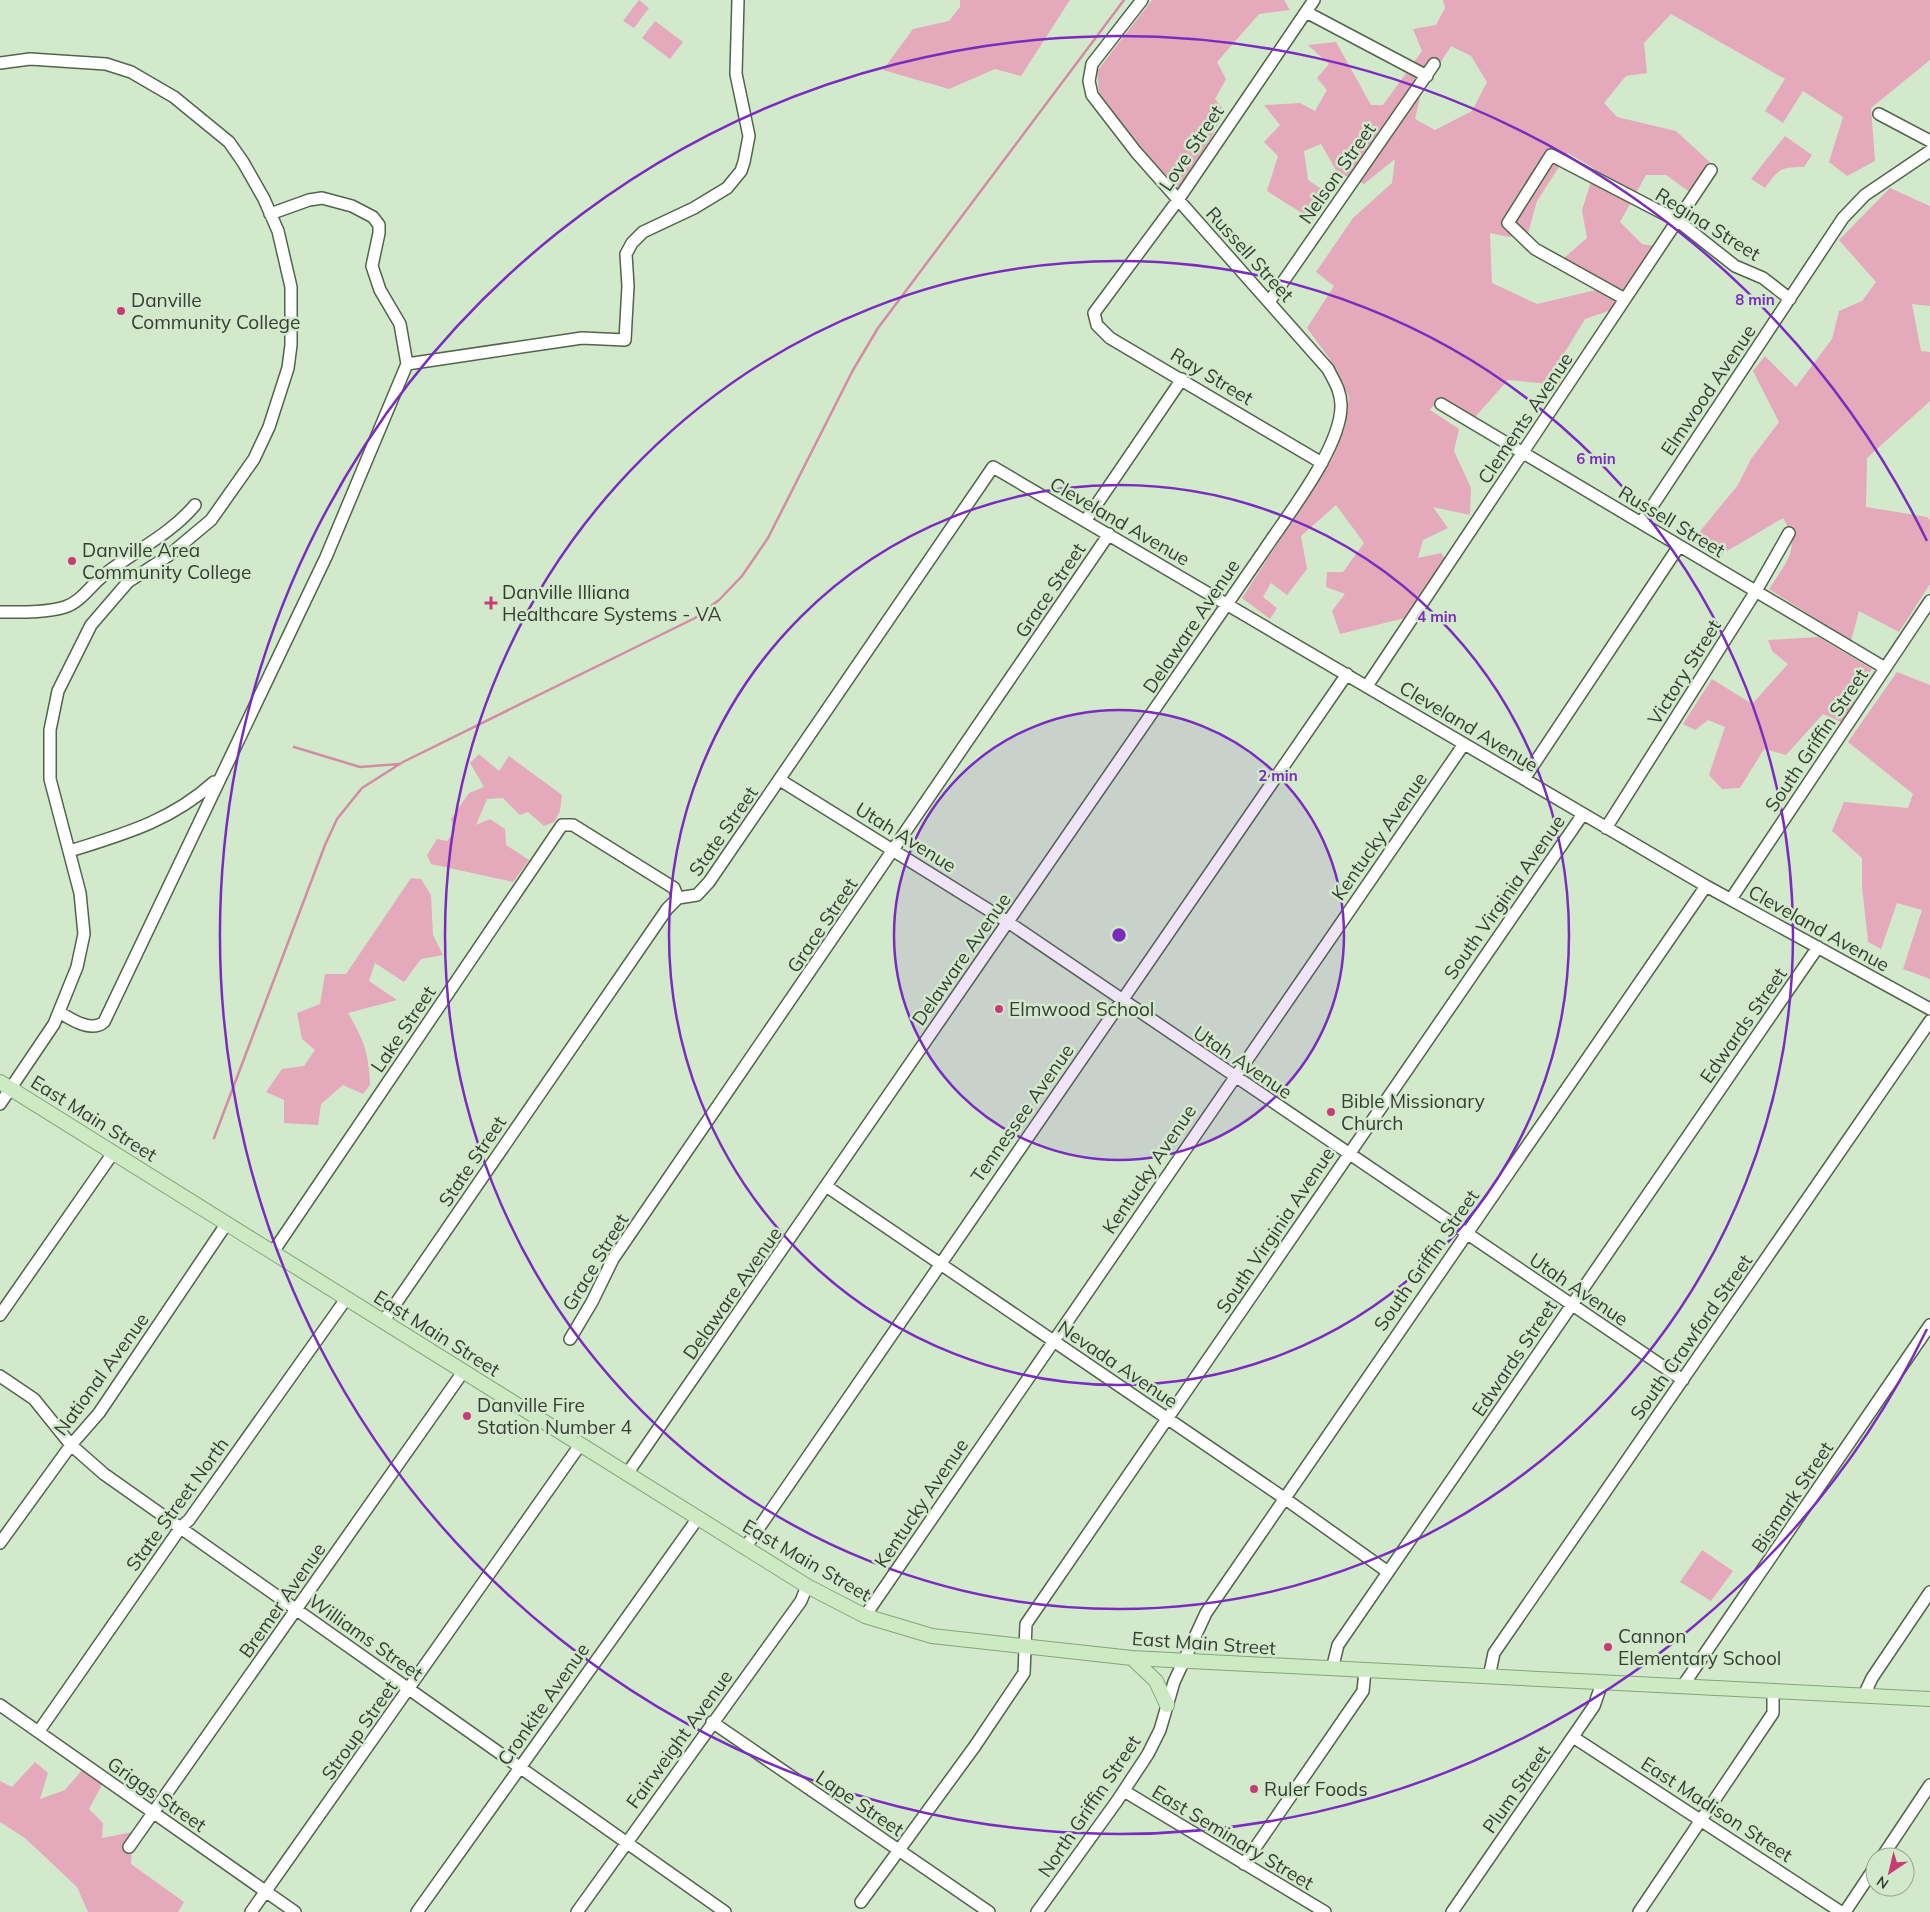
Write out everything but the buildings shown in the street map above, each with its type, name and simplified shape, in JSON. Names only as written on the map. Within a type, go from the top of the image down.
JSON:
[{"type":"main road","name":"East Main Street","points":[[6,1085],[745,1548],[807,1586],[865,1616],[932,1636],[1132,1658],[1930,1699]]},
{"type":"main road","points":[[1132,1658],[1156,1681],[1168,1705]]},
{"type":"street","points":[[407,364],[582,338],[625,340],[628,286],[626,254],[632,243],[643,232],[694,208],[726,188],[741,171],[744,162],[749,136],[736,74],[738,0]]},
{"type":"street","name":"Russell Street","points":[[1142,0],[1092,64],[1089,81],[1092,95],[1178,200],[1328,369],[1339,391],[1341,406],[1338,422],[1322,463]]},
{"type":"street","name":"Love Street","points":[[1094,313],[1178,200],[1314,0]]},
{"type":"street","points":[[1306,12],[1427,76]]},
{"type":"street","points":[[0,63],[30,59],[88,61],[106,64],[131,72],[174,97],[230,142],[247,169],[278,231],[291,286],[291,345],[288,368],[270,427],[254,459],[211,520],[168,556],[128,582],[91,625],[70,663],[58,691],[50,730],[50,779],[80,893],[84,934],[77,967],[54,1024],[6,1085],[0,1104]]},
{"type":"street","name":"Nelson Street","points":[[1269,302],[1434,64]]},
{"type":"street","points":[[1879,114],[1930,141]]},
{"type":"street","name":"Elmwood Avenue","points":[[1641,523],[1842,220],[1865,195],[1930,151]]},
{"type":"street","name":"Regina Street","points":[[1625,299],[1535,249],[1508,223],[1551,155],[1678,221],[1735,266],[1763,278],[1790,299]]},
{"type":"street","name":"Clements Avenue","points":[[1367,686],[1711,170]]},
{"type":"street","points":[[59,1012],[76,1021],[92,1026],[99,1026],[104,1022],[326,557],[407,364],[400,324],[380,290],[372,266],[379,233],[379,224],[374,217],[352,206],[322,198],[309,200],[270,214]]},
{"type":"street","name":"Ray Street","points":[[1094,313],[1097,324],[1110,338],[1322,463]]},
{"type":"street","name":"Grace Street","points":[[1086,520],[1182,379]]},
{"type":"street","name":"Russell Street","points":[[1441,404],[1885,668]]},
{"type":"street","name":"Delaware Avenue","points":[[628,1474],[1322,463]]},
{"type":"street","name":"Cleveland Avenue","points":[[994,467],[1706,886],[1930,1009]]},
{"type":"street","name":"State Street","points":[[383,1322],[667,909],[678,898],[697,895],[709,882],[994,467]]},
{"type":"street","points":[[0,612],[36,612],[66,607],[81,597],[102,577],[123,561],[160,537],[196,505]]},
{"type":"street","name":"Victory Street","points":[[1606,828],[1756,591],[1789,533]]},
{"type":"street","name":"Grace Street","points":[[570,1339],[592,1302],[613,1259],[1109,534]]},
{"type":"street","points":[[1524,779],[1679,546]]},
{"type":"street","name":"South Griffin Street","points":[[1731,899],[1930,601]]},
{"type":"street","name":"Tennessee Avenue","points":[[745,1548],[1346,674]]},
{"type":"street","name":"Kentucky Avenue","points":[[865,1616],[1464,744]]},
{"type":"street","points":[[70,851],[164,818],[194,801],[219,778]]},
{"type":"street","name":"Utah Avenue","points":[[780,780],[1008,922],[1348,1155],[1683,1380]]},
{"type":"street","name":"South Virginia Avenue","points":[[861,1902],[1024,1673],[1026,1624],[1583,814]]},
{"type":"street","name":"Lake Street","points":[[273,1252],[562,825],[573,825],[674,888],[678,898]]},
{"type":"street","name":"South Griffin Street","points":[[1185,1660],[1206,1613],[1706,886]]},
{"type":"street","name":"Edwards Street","points":[[1332,1669],[1338,1646],[1818,947]]},
{"type":"street","name":"South Crawford Street","points":[[1489,1677],[1494,1653],[1930,1021]]},
{"type":"street","points":[[0,1315],[113,1153]]},
{"type":"street","name":"Nevada Avenue","points":[[826,1186],[1284,1498],[1388,1572]]},
{"type":"street","name":"National Avenue","points":[[0,1543],[71,1445],[99,1413],[227,1223]]},
{"type":"street","name":"State Street North","points":[[39,1731],[181,1527],[189,1520],[346,1299]]},
{"type":"street","name":"Bismark Street","points":[[1682,1687],[1930,1325]]},
{"type":"street","name":"Bremer Avenue","points":[[129,1847],[463,1372]]},
{"type":"street","name":"Williams Street","points":[[0,1376],[34,1399],[71,1445],[104,1474],[725,1912]]},
{"type":"street","name":"Stroup Street","points":[[251,1912],[410,1689],[580,1445]]},
{"type":"street","name":"Cronkite Avenue","points":[[417,1912],[698,1518]]},
{"type":"street","name":"Fairweight Avenue","points":[[578,1912],[625,1842],[801,1600],[807,1586]]},
{"type":"street","points":[[1864,1696],[1882,1662],[1930,1592]]},
{"type":"street","name":"North Griffin Street","points":[[1037,1912],[1124,1791],[1148,1754],[1160,1730],[1174,1682],[1185,1660]]},
{"type":"street","points":[[1244,1864],[1363,1691],[1365,1671]]},
{"type":"street","name":"Plum Street","points":[[1452,1912],[1594,1706],[1602,1683]]},
{"type":"street","points":[[1639,1912],[1773,1713],[1773,1691]]},
{"type":"street","name":"Griggs Street","points":[[0,1705],[295,1912]]},
{"type":"street","name":"Lape Street","points":[[712,1722],[989,1912]]},
{"type":"street","name":"East Madison Street","points":[[1573,1737],[1841,1912]]},
{"type":"street","points":[[1889,1847],[1930,1785]]},
{"type":"street","name":"East Seminary Street","points":[[1124,1791],[1326,1912]]},
{"type":"street","points":[[1845,1912],[1865,1883]]},
{"type":"shaded area","points":[[639,0],[649,8],[634,28],[623,21]]},
{"type":"shaded area","points":[[960,0],[1070,0],[1021,76],[995,69],[949,89],[883,70],[913,29],[949,21],[960,7]]},
{"type":"shaded area","points":[[1152,0],[1284,0],[1290,10],[1259,14],[1217,62],[1226,79],[1215,99],[1224,110],[1212,136],[1179,189],[1130,137],[1099,94],[1097,71]]},
{"type":"shaded area","points":[[1443,0],[1930,0],[1930,60],[1871,108],[1875,161],[1847,176],[1829,162],[1843,117],[1803,91],[1783,123],[1765,111],[1785,79],[1671,14],[1644,43],[1647,73],[1626,76],[1604,103],[1617,117],[1676,131],[1713,165],[1691,193],[1666,175],[1646,175],[1620,222],[1642,244],[1654,246],[1611,310],[1585,319],[1560,360],[1560,385],[1508,380],[1475,417],[1440,397],[1430,410],[1459,429],[1454,451],[1471,488],[1470,515],[1433,507],[1448,528],[1423,540],[1418,558],[1441,553],[1445,559],[1405,618],[1340,634],[1332,611],[1345,594],[1326,587],[1327,572],[1343,572],[1364,543],[1336,505],[1301,536],[1307,569],[1287,595],[1271,583],[1263,597],[1277,608],[1270,619],[1242,598],[1333,458],[1345,427],[1349,397],[1329,358],[1307,328],[1334,286],[1316,272],[1353,218],[1392,183],[1395,159],[1364,184],[1337,172],[1321,144],[1304,151],[1308,180],[1332,196],[1313,220],[1267,191],[1278,156],[1264,142],[1280,125],[1264,105],[1300,103],[1315,111],[1327,90],[1317,78],[1329,64],[1308,45],[1336,42],[1371,105],[1383,105],[1422,51],[1413,29],[1436,25],[1445,8]],"holes":[[[1451,46],[1471,56],[1487,82],[1472,111],[1435,130],[1415,119],[1421,93]],[[1568,153],[1595,169],[1582,210],[1587,238],[1564,258],[1598,277],[1596,290],[1537,304],[1492,283],[1490,233],[1509,237],[1528,233],[1537,201]]]},
{"type":"shaded area","points":[[655,21],[683,42],[670,59],[642,38]]},
{"type":"shaded area","points":[[1785,136],[1812,155],[1804,167],[1781,170],[1765,188],[1751,179]]},
{"type":"shaded area","points":[[1890,188],[1930,206],[1930,306],[1912,304],[1921,351],[1930,352],[1930,401],[1867,458],[1866,507],[1927,517],[1930,520],[1930,584],[1899,632],[1859,611],[1851,641],[1769,589],[1786,563],[1791,547],[1789,529],[1783,518],[1717,557],[1692,541],[1738,485],[1751,459],[1779,422],[1753,371],[1765,356],[1796,387],[1832,339],[1839,311],[1862,301],[1876,282],[1839,240]]},
{"type":"shaded area","points":[[1818,637],[1872,669],[1862,684],[1849,685],[1854,702],[1841,722],[1823,714],[1786,755],[1764,749],[1740,788],[1722,789],[1709,775],[1725,727],[1708,720],[1695,730],[1683,724],[1712,679],[1752,704],[1788,664],[1772,651],[1768,640]]},
{"type":"shaded area","points":[[1897,672],[1930,685],[1930,979],[1903,969],[1922,910],[1897,903],[1881,949],[1868,942],[1862,886],[1862,858],[1832,831],[1844,802],[1908,808],[1913,794],[1848,742]]},
{"type":"shaded area","points":[[479,754],[499,771],[509,756],[562,795],[560,811],[554,822],[544,826],[528,812],[520,815],[503,798],[487,799],[476,825],[490,819],[505,829],[506,845],[529,860],[513,882],[431,864],[427,855],[437,839],[447,841],[454,831],[451,819],[469,793],[484,787],[470,763]]},
{"type":"shaded area","points":[[411,878],[421,879],[431,895],[433,935],[443,955],[421,959],[404,982],[375,963],[369,981],[397,1000],[348,1013],[365,1048],[370,1085],[363,1094],[343,1085],[321,1104],[318,1125],[284,1123],[284,1100],[266,1092],[282,1069],[304,1066],[315,1050],[302,1039],[297,1013],[320,1004],[325,974],[346,974]]},
{"type":"shaded area","points":[[1702,1550],[1733,1571],[1711,1601],[1680,1582]]},
{"type":"shaded area","points":[[35,1762],[48,1773],[40,1799],[65,1790],[83,1769],[103,1783],[89,1809],[103,1823],[102,1838],[133,1832],[131,1864],[184,1902],[178,1912],[88,1912],[77,1887],[25,1838],[0,1822],[0,1781],[12,1787]]},
{"type":"waterway","points":[[214,1138],[325,845],[337,819],[362,788],[403,762],[695,618],[719,600],[742,576],[768,538],[853,370],[878,328],[1124,0]]},
{"type":"waterway","points":[[294,747],[360,767],[399,764]]},
{"type":"place","name":"Danville Community College","points":[[121,311]]},
{"type":"place","name":"Danville Area Community College","points":[[72,561]]},
{"type":"place","name":"Danville Illiana Healthcare Systems - VA","points":[[491,603]]},
{"type":"place","name":"Elmwood School","points":[[999,1009]]},
{"type":"place","name":"Bible Missionary Church","points":[[1331,1112]]},
{"type":"place","name":"Danville Fire Station Number 4","points":[[467,1416]]},
{"type":"place","name":"Cannon Elementary School","points":[[1608,1647]]},
{"type":"place","name":"Ruler Foods","points":[[1254,1789]]}]
